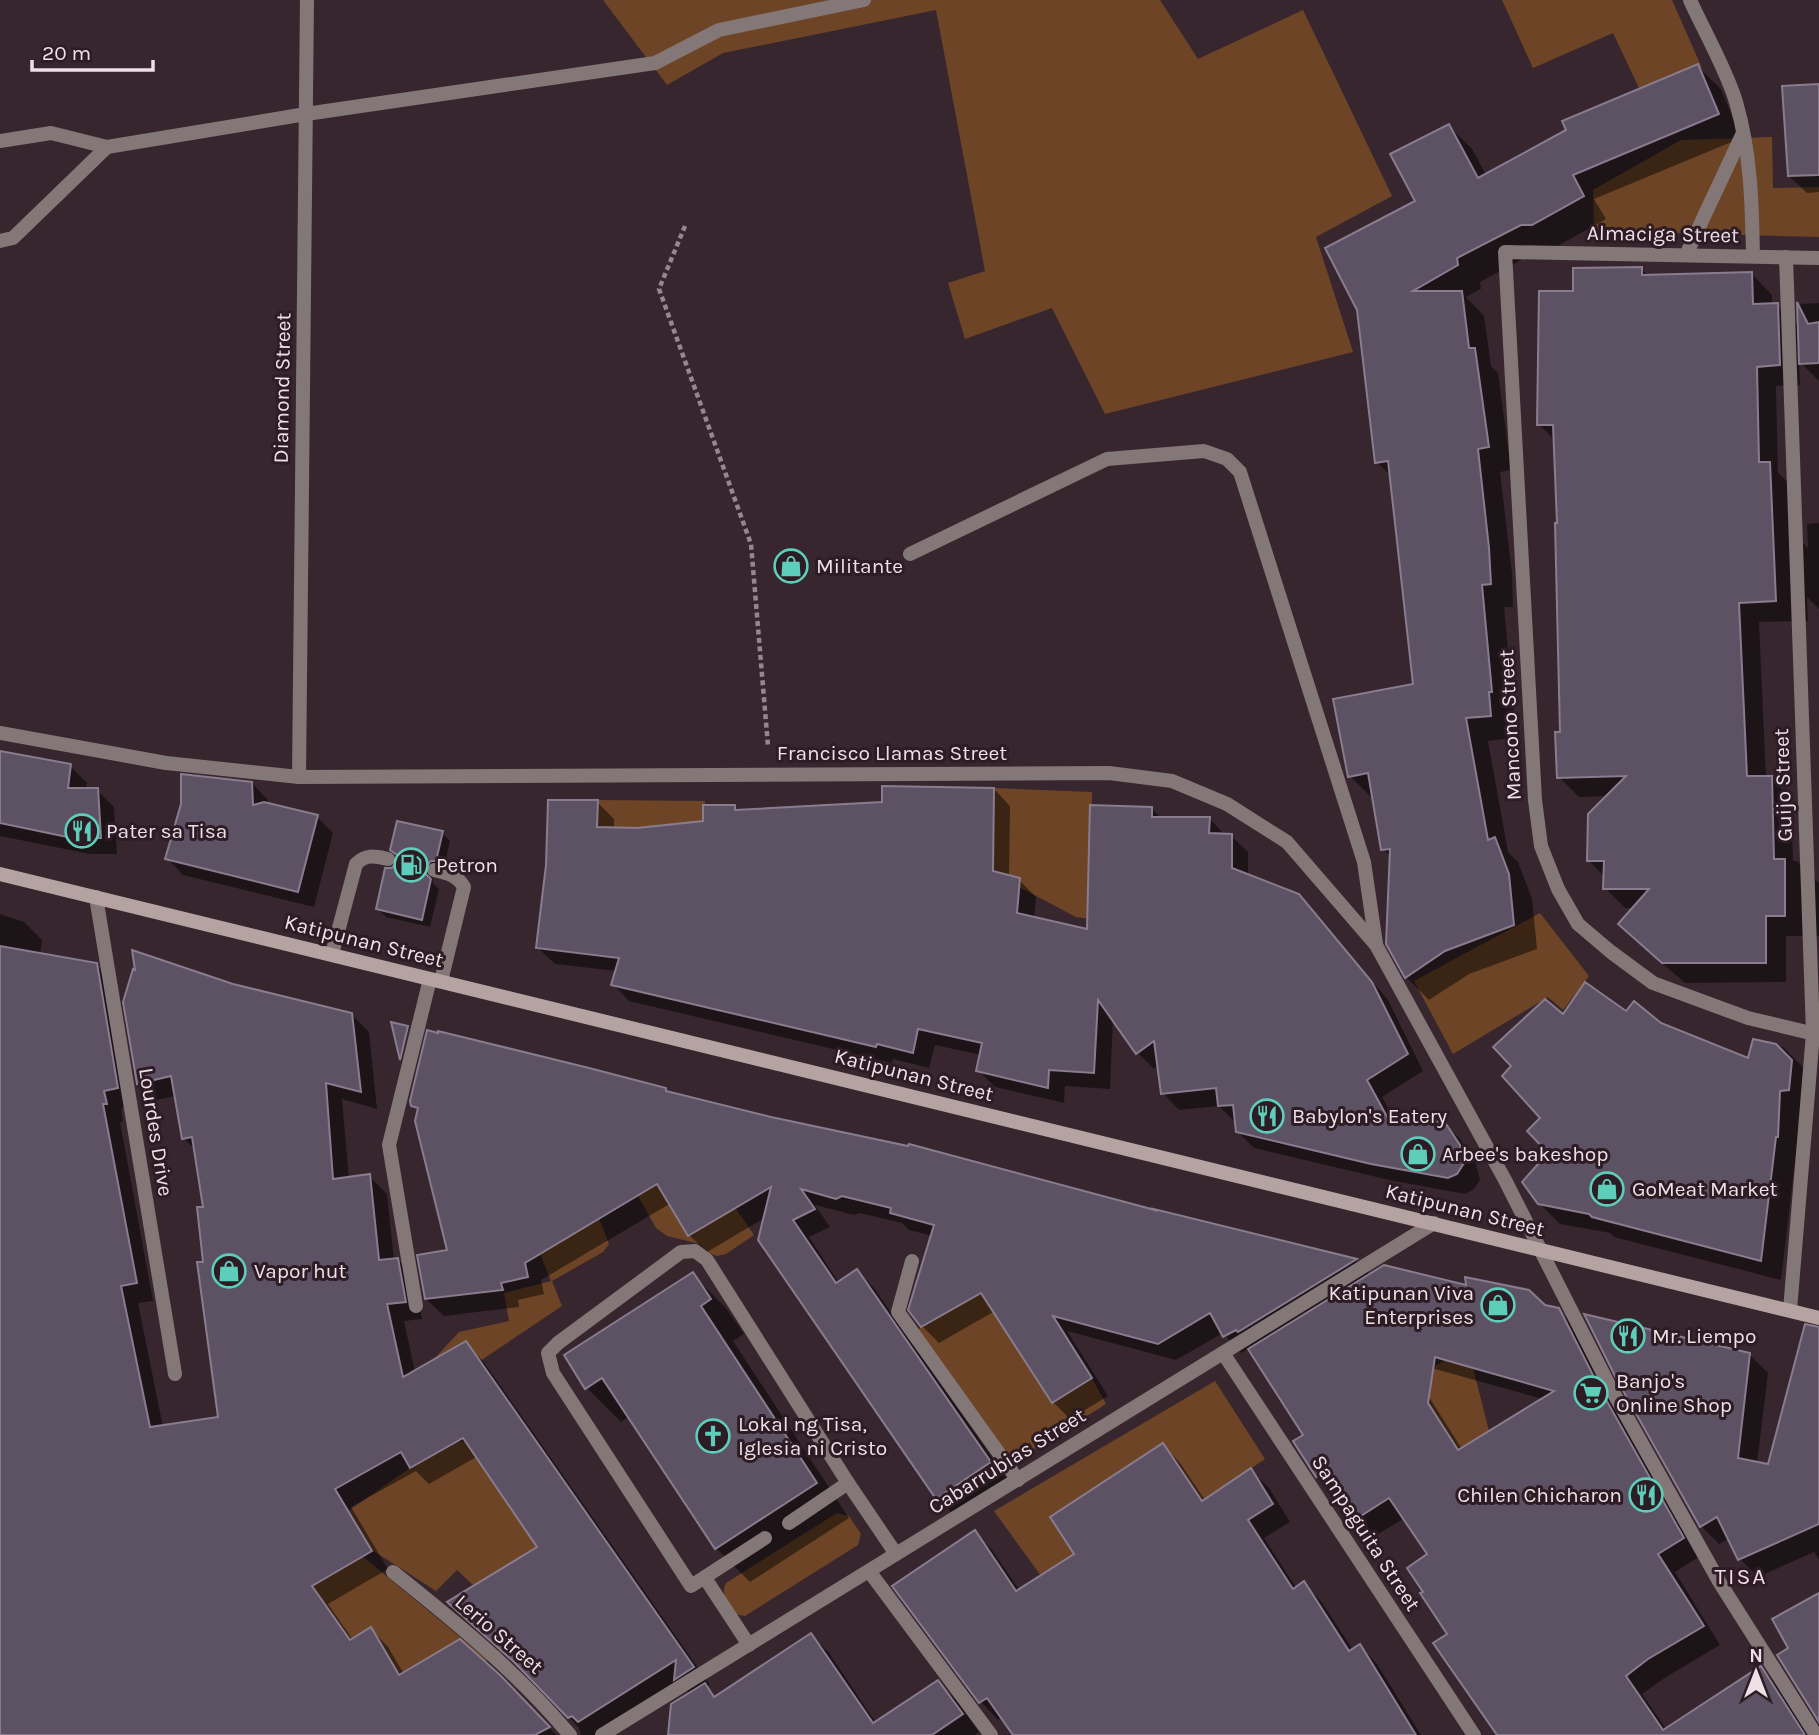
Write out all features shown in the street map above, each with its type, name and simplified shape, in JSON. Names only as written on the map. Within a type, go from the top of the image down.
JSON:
[{"type":"main road","name":"Katipunan Street","points":[[0,874],[1819,1318]]},
{"type":"street","name":"Diamond Street","points":[[299,777],[307,0]]},
{"type":"street","points":[[0,141],[51,133],[107,147],[306,114],[655,63],[719,30],[864,0]]},
{"type":"street","points":[[1690,0],[1736,100],[1744,131],[1752,188],[1753,256]]},
{"type":"street","points":[[1686,255],[1744,131]]},
{"type":"street","points":[[0,241],[13,238],[107,147]]},
{"type":"street","name":"Almaciga Street","points":[[1505,252],[1819,258]]},
{"type":"street","name":"Mancono Street","points":[[1505,252],[1535,800],[1541,846],[1558,889],[1578,923],[1611,953],[1653,983],[1748,1018],[1816,1034]]},
{"type":"street","name":"Guijo Street","points":[[1786,257],[1816,1034],[1790,1310]]},
{"type":"street","points":[[910,554],[1107,459],[1203,451],[1227,460],[1240,472],[1364,862],[1376,945]]},
{"type":"street","name":"Francisco Llamas Street","points":[[0,733],[166,764],[299,777],[1109,773],[1172,781],[1227,804],[1287,842],[1376,945],[1543,1250],[1608,1385],[1720,1583],[1815,1735]]},
{"type":"street","points":[[332,954],[356,864],[362,858],[372,856],[388,859]]},
{"type":"street","points":[[416,1306],[389,1145],[464,887],[452,874],[434,870]]},
{"type":"street","name":"Lourdes Drive","points":[[96,897],[174,1374]]},
{"type":"street","name":"Cabarrubias Street","points":[[602,1735],[618,1731],[749,1644],[1434,1223]]},
{"type":"street","points":[[765,1538],[691,1586],[553,1373],[548,1353],[558,1343],[681,1252],[695,1251],[707,1261],[896,1554]]},
{"type":"street","points":[[912,1261],[898,1312],[1018,1480]]},
{"type":"street","name":"Sampaguita Street","points":[[1223,1353],[1474,1735]]},
{"type":"street","points":[[789,1523],[848,1483]]},
{"type":"street","points":[[869,1571],[991,1735]]},
{"type":"street","name":"Lerio Street","points":[[393,1572],[487,1648],[538,1696],[570,1735]]},
{"type":"street","points":[[705,1578],[749,1644]]},
{"type":"path","points":[[685,226],[659,289],[751,544],[770,775]]},
{"type":"shaded area","points":[[603,0],[1160,0],[1198,59],[1303,10],[1392,196],[1316,237],[1353,352],[1105,414],[1052,308],[965,339],[948,283],[985,271],[936,10],[723,53],[667,85]]},
{"type":"shaded area","points":[[1502,0],[1672,0],[1702,68],[1692,67],[1640,90],[1613,33],[1533,68]]},
{"type":"shaded area","points":[[1772,137],[1773,188],[1819,187],[1819,237],[1594,231],[1593,190],[1681,140]]},
{"type":"shaded area","points":[[994,788],[1092,792],[1090,919],[1076,917],[1019,887],[1019,878],[994,871]]},
{"type":"shaded area","points":[[598,800],[705,801],[703,821],[637,828],[597,827]]},
{"type":"shaded area","points":[[1540,913],[1589,976],[1563,1010],[1548,997],[1453,1054],[1414,981]]},
{"type":"shaded area","points":[[657,1184],[730,1200],[754,1235],[726,1254],[717,1256],[708,1253],[700,1244],[667,1236],[656,1228],[638,1196]]},
{"type":"shaded area","points":[[599,1218],[609,1244],[603,1252],[552,1281],[562,1306],[480,1361],[433,1360],[459,1332],[509,1321],[504,1293],[551,1281],[540,1254]]},
{"type":"shaded area","points":[[984,1291],[1051,1403],[1092,1378],[1106,1404],[1011,1464],[917,1330]]},
{"type":"shaded area","points":[[1350,1339],[1421,1374],[1445,1360],[1473,1368],[1489,1431],[1461,1454]]},
{"type":"shaded area","points":[[1215,1381],[1265,1459],[1202,1501],[1163,1443],[1050,1517],[1074,1554],[1055,1566],[1078,1627],[994,1511]]},
{"type":"shaded area","points":[[458,1441],[467,1443],[547,1540],[494,1573],[534,1633],[501,1653],[497,1648],[517,1626],[457,1570],[436,1591],[372,1550],[348,1511],[410,1468]]},
{"type":"shaded area","points":[[837,1513],[849,1516],[861,1534],[858,1545],[745,1616],[735,1614],[724,1596],[726,1583]]},
{"type":"shaded area","points":[[362,1556],[488,1660],[453,1679],[432,1655],[399,1675],[371,1627],[350,1640],[312,1585]]},
{"type":"building","points":[[1698,64],[1719,114],[1573,175],[1584,196],[1532,225],[1521,225],[1457,258],[1458,265],[1413,291],[1462,291],[1469,348],[1475,348],[1489,447],[1478,449],[1489,548],[1491,584],[1482,585],[1492,692],[1489,692],[1491,716],[1466,718],[1488,840],[1495,837],[1509,874],[1514,925],[1445,951],[1405,978],[1386,944],[1390,849],[1381,850],[1368,773],[1348,777],[1333,699],[1413,684],[1388,461],[1375,463],[1357,310],[1325,248],[1415,201],[1390,154],[1449,124],[1478,178],[1566,130],[1562,121]]},
{"type":"building","points":[[1819,84],[1819,175],[1788,176],[1782,86]]},
{"type":"building","points":[[1642,267],[1642,275],[1752,272],[1753,304],[1778,303],[1780,365],[1757,367],[1759,462],[1770,462],[1776,601],[1739,603],[1747,776],[1772,776],[1774,859],[1785,859],[1785,916],[1766,916],[1766,963],[1662,963],[1618,924],[1649,889],[1603,889],[1604,861],[1587,861],[1588,814],[1626,776],[1557,778],[1555,732],[1560,732],[1557,523],[1553,425],[1537,425],[1539,291],[1573,291],[1573,268]]},
{"type":"building","points":[[1797,302],[1808,324],[1819,322],[1819,363],[1799,364]]},
{"type":"building","points":[[0,751],[71,764],[68,788],[98,788],[101,838],[72,838],[0,823]]},
{"type":"building","points":[[181,774],[252,782],[253,805],[264,802],[318,815],[298,892],[165,859],[181,804]]},
{"type":"building","points":[[882,786],[994,788],[993,871],[1020,878],[1017,913],[1087,929],[1090,805],[1152,807],[1152,817],[1210,817],[1209,833],[1232,834],[1232,868],[1299,894],[1372,982],[1408,1054],[1367,1080],[1391,1124],[1444,1121],[1460,1145],[1464,1163],[1457,1174],[1448,1178],[1371,1164],[1236,1132],[1233,1105],[1218,1106],[1216,1088],[1161,1094],[1154,1041],[1136,1054],[1098,1000],[1094,1073],[1049,1070],[1048,1088],[976,1071],[982,1043],[918,1029],[913,1053],[877,1044],[876,1047],[611,985],[619,958],[536,948],[546,865],[548,800],[598,800],[597,827],[637,828],[703,821],[703,805],[735,805],[735,810],[882,802]]},
{"type":"building","name":"Petron","points":[[397,821],[443,831],[436,861],[431,861],[425,867],[425,873],[431,879],[422,920],[376,909],[385,868],[392,868],[397,862],[397,855],[390,850]]},
{"type":"building","points":[[0,946],[97,963],[118,1088],[104,1091],[107,1104],[103,1104],[137,1283],[121,1286],[150,1427],[218,1417],[197,1262],[203,1262],[197,1207],[203,1207],[192,1137],[182,1139],[171,1076],[137,1084],[123,1002],[133,969],[135,970],[132,950],[233,984],[352,1013],[361,1092],[326,1083],[333,1179],[370,1174],[379,1260],[398,1258],[406,1302],[387,1304],[403,1377],[466,1341],[694,1667],[674,1680],[676,1660],[578,1722],[572,1716],[568,1718],[514,1662],[447,1602],[537,1547],[463,1438],[410,1468],[401,1452],[335,1489],[372,1551],[312,1586],[350,1640],[371,1627],[399,1675],[460,1639],[501,1676],[550,1727],[535,1735],[0,1735]]},
{"type":"building","points":[[1585,982],[1626,1011],[1634,1001],[1661,1023],[1748,1058],[1753,1039],[1776,1044],[1792,1060],[1789,1090],[1780,1091],[1778,1137],[1761,1261],[1592,1217],[1589,1214],[1538,1204],[1522,1182],[1548,1153],[1527,1131],[1540,1118],[1502,1076],[1511,1066],[1493,1047],[1545,999],[1563,1014]]},
{"type":"building","points":[[391,1022],[408,1026],[400,1060]]},
{"type":"building","points":[[427,1030],[589,1068],[666,1088],[666,1091],[771,1117],[908,1146],[909,1144],[1155,1210],[1357,1259],[1238,1332],[1236,1330],[1223,1337],[1210,1313],[1158,1344],[1053,1316],[1092,1378],[1052,1403],[981,1293],[921,1327],[908,1310],[934,1225],[890,1213],[891,1208],[842,1196],[836,1199],[801,1189],[815,1209],[793,1220],[836,1283],[857,1269],[991,1462],[936,1499],[758,1240],[771,1187],[688,1236],[657,1184],[525,1263],[528,1277],[501,1283],[503,1290],[425,1299],[417,1255],[447,1250],[415,1121],[418,1108],[411,1106],[410,1101]]},
{"type":"building","points":[[1384,1265],[1466,1285],[1465,1277],[1529,1290],[1545,1305],[1559,1308],[1600,1389],[1684,1538],[1658,1554],[1704,1626],[1648,1659],[1626,1676],[1663,1730],[1761,1666],[1805,1735],[1497,1735],[1433,1643],[1447,1634],[1407,1568],[1427,1554],[1389,1498],[1356,1519],[1325,1471],[1316,1477],[1293,1441],[1303,1435],[1248,1349]],"holes":[[[1435,1357],[1554,1391],[1458,1450],[1428,1403]]]},
{"type":"building","name":"Lokal ng Tisa, Iglesia ni Cristo","points":[[693,1272],[711,1299],[701,1306],[817,1483],[715,1549],[602,1378],[585,1389],[564,1355]]},
{"type":"building","points":[[1584,1314],[1750,1353],[1738,1458],[1768,1464],[1805,1324],[1819,1327],[1819,1524],[1738,1560],[1717,1517],[1700,1527],[1617,1380]]},
{"type":"building","points":[[1163,1443],[1202,1501],[1251,1468],[1273,1504],[1248,1520],[1293,1589],[1304,1581],[1349,1651],[1360,1644],[1416,1735],[1013,1735],[987,1698],[979,1703],[892,1586],[975,1530],[1016,1591],[1074,1554],[1050,1517]]},
{"type":"building","points":[[1819,1593],[1819,1722],[1777,1655],[1788,1648],[1772,1619]]},
{"type":"building","points":[[811,1633],[873,1723],[938,1680],[963,1714],[932,1735],[668,1735],[671,1704],[705,1683],[714,1697]]},
{"type":"place","name":"Militante","points":[[791,566]]},
{"type":"place","name":"Pater sa Tisa","points":[[82,831]]},
{"type":"place","name":"Petron","points":[[411,865]]},
{"type":"place","name":"Babylon's Eatery","points":[[1267,1116]]},
{"type":"place","name":"Arbee's bakeshop","points":[[1418,1154]]},
{"type":"place","name":"GoMeat Market","points":[[1607,1189]]},
{"type":"place","name":"Vapor hut","points":[[229,1271]]},
{"type":"place","name":"Katipunan Viva Enterprises","points":[[1498,1305]]},
{"type":"place","name":"Mr. Liempo","points":[[1628,1336]]},
{"type":"place","name":"Banjo's Online Shop","points":[[1591,1393]]},
{"type":"place","name":"Lokal ng Tisa, Iglesia ni Cristo","points":[[713,1436]]},
{"type":"place","name":"Chilen Chicharon","points":[[1646,1495]]},
{"type":"district","name":"TISA","points":[[1741,1576]]}]
